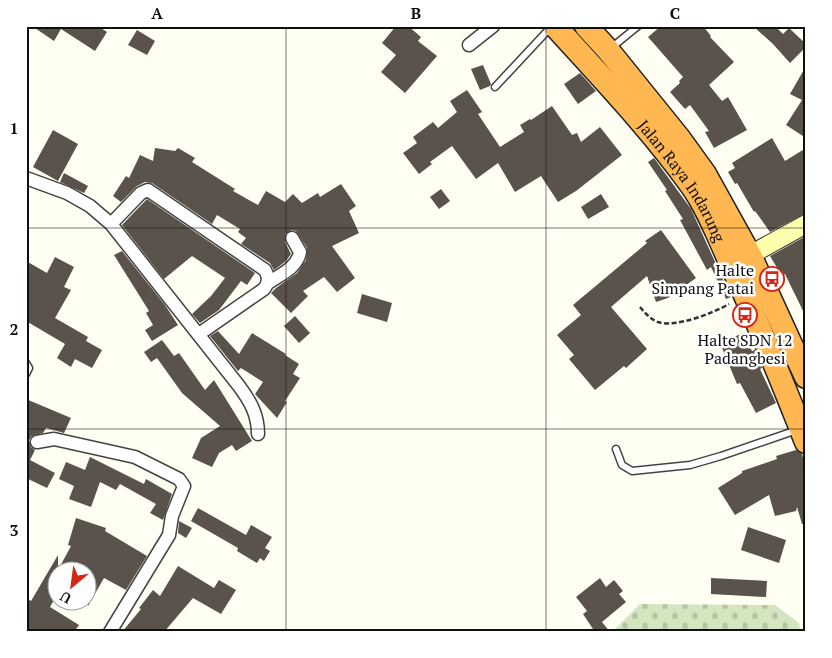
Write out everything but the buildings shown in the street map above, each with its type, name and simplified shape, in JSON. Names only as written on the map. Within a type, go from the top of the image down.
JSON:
[{"type":"highway","name":"Jalan Raya Indarung","points":[[554,26],[655,139],[692,187],[746,296],[796,389],[803,436]]},
{"type":"highway","name":"Jalan Raya Indarung","points":[[586,26],[608,50],[679,138],[705,174],[750,255],[806,377]]},
{"type":"street","points":[[469,45],[493,26]]},
{"type":"street","points":[[26,178],[67,193],[90,206],[111,224],[199,334],[252,405],[258,423],[258,434]]},
{"type":"street","points":[[111,224],[141,193],[148,190],[265,270],[268,276],[268,283]]},
{"type":"street","points":[[750,255],[806,224]]},
{"type":"street","points":[[199,334],[256,296],[268,283],[292,266],[300,252],[292,238]]},
{"type":"street","points":[[37,442],[54,439],[134,457],[179,479],[184,486],[172,516],[169,535],[110,632]]},
{"type":"lane","points":[[495,87],[554,26]]},
{"type":"lane","points":[[608,50],[638,26]]},
{"type":"lane","points":[[26,363],[29,366],[26,374]]},
{"type":"lane","points":[[616,449],[622,465],[632,471],[690,465],[803,436]]},
{"type":"path","points":[[640,307],[650,318],[659,322],[669,323],[700,317],[746,296]]},
{"type":"green space","points":[[640,604],[775,605],[799,623],[801,632],[612,632]]},
{"type":"place","name":"Halte Simpang Patai","points":[[772,279]]},
{"type":"place","name":"Halte SDN 12 Padangbesi","points":[[745,315]]}]
